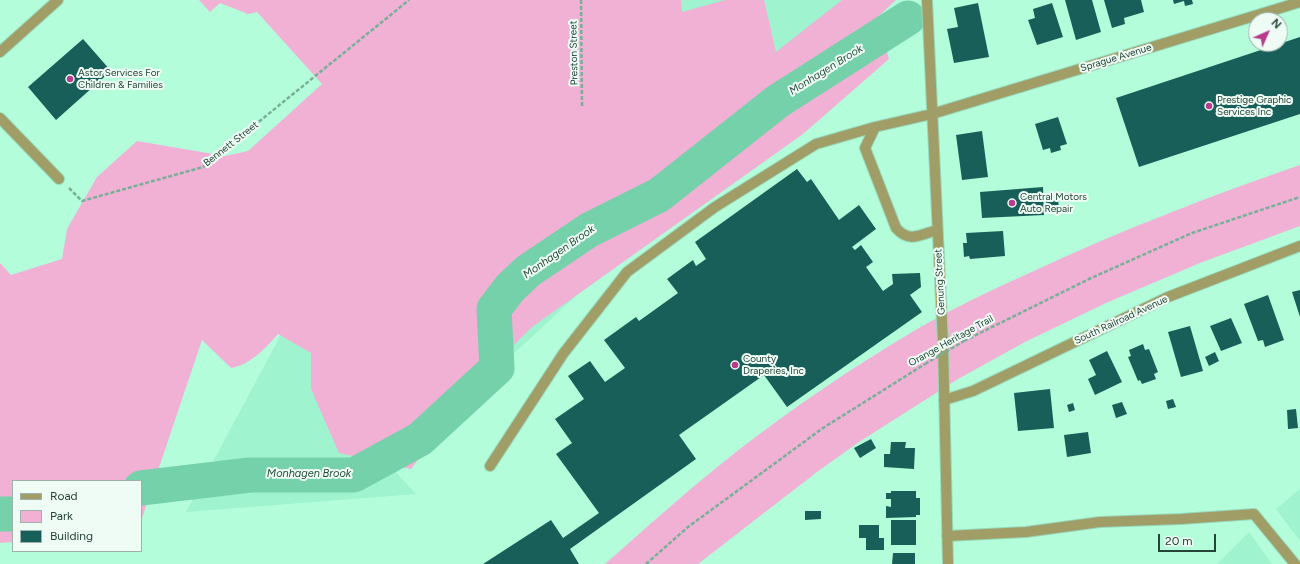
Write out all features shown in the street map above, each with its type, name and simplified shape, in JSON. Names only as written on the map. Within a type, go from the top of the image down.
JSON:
[{"type":"street","points":[[0,52],[58,0]]},
{"type":"street","name":"Genung Street","points":[[927,0],[943,343],[948,564]]},
{"type":"street","name":"Sprague Avenue","points":[[490,466],[563,354],[627,272],[715,207],[816,144],[875,127],[932,114],[1300,2]]},
{"type":"street","points":[[0,118],[59,180]]},
{"type":"street","points":[[875,127],[865,148],[896,228],[902,235],[910,238],[937,230]]},
{"type":"street","name":"South Railroad Avenue","points":[[944,400],[973,391],[1168,297],[1218,276],[1300,246]]},
{"type":"street","points":[[947,536],[1026,532],[1100,522],[1181,520],[1254,514],[1295,564]]},
{"type":"path","name":"Bennett Street","points":[[59,180],[82,201],[203,167],[410,0]]},
{"type":"path","name":"Preston Street","points":[[581,0],[582,106]]},
{"type":"path","name":"Orange Heritage Trail","points":[[646,564],[688,527],[822,428],[924,364],[964,341],[1089,278],[1192,233],[1300,197]]},
{"type":"shaded area","points":[[594,0],[896,0],[391,467],[416,494],[186,512],[358,191]]},
{"type":"shaded area","points":[[1300,489],[1300,541],[1276,509]]},
{"type":"shaded area","points":[[1249,532],[1272,564],[1217,564]]},
{"type":"green space","points":[[199,0],[681,0],[682,12],[725,0],[764,0],[776,52],[842,0],[896,0],[854,39],[882,35],[889,59],[803,134],[532,327],[479,379],[411,469],[339,453],[311,389],[311,353],[278,334],[251,360],[231,368],[202,340],[142,518],[142,480],[12,480],[12,542],[0,543],[0,263],[11,275],[62,259],[67,229],[97,177],[137,141],[225,156],[248,151],[322,84],[257,12],[248,14],[220,3],[210,12]]},
{"type":"green space","points":[[1300,165],[1300,226],[1200,263],[1106,303],[1025,342],[958,379],[859,442],[817,472],[698,564],[605,564],[731,456],[800,405],[847,373],[919,328],[991,290],[1068,255],[1200,201]]},
{"type":"building","points":[[1065,0],[1092,0],[1101,32],[1076,40]]},
{"type":"building","points":[[1104,0],[1141,0],[1144,12],[1124,18],[1125,24],[1112,28]]},
{"type":"building","points":[[1173,0],[1192,0],[1193,4],[1185,6],[1184,1],[1174,4]]},
{"type":"building","points":[[978,3],[989,57],[954,63],[947,29],[958,27],[954,8]]},
{"type":"building","points":[[1052,3],[1063,37],[1037,45],[1028,20],[1035,18],[1033,9]]},
{"type":"building","name":"Prestige Graphic Services Inc","points":[[1300,37],[1300,114],[1139,167],[1116,98],[1255,52],[1288,52],[1288,41]]},
{"type":"building","name":"Astor Services For Children & Families","points":[[83,39],[111,71],[56,120],[28,87]]},
{"type":"building","points":[[1058,117],[1067,144],[1060,146],[1061,150],[1051,153],[1050,148],[1043,150],[1035,124]]},
{"type":"building","points":[[982,131],[988,177],[962,180],[956,135]]},
{"type":"building","name":"County Draperies, Inc","points":[[797,169],[807,182],[811,179],[839,220],[859,205],[876,229],[852,247],[855,250],[861,245],[873,262],[866,267],[883,291],[893,284],[892,274],[920,273],[921,287],[910,295],[922,312],[787,407],[764,375],[679,435],[696,459],[570,549],[579,564],[483,564],[551,520],[563,538],[599,513],[556,454],[572,443],[555,419],[584,399],[568,376],[590,361],[605,382],[625,368],[604,340],[636,317],[639,321],[678,293],[667,279],[693,260],[696,266],[706,259],[695,242]]},
{"type":"building","name":"Central Motors Auto Repair","points":[[1043,187],[1044,215],[982,218],[980,192]]},
{"type":"building","points":[[1058,200],[1059,208],[1047,210],[1046,201]]},
{"type":"building","points":[[1003,231],[1005,256],[970,259],[969,256],[964,257],[963,243],[967,243],[966,233]]},
{"type":"building","points":[[1300,290],[1300,317],[1292,292]]},
{"type":"building","points":[[1268,295],[1284,340],[1265,347],[1263,340],[1258,341],[1244,304]]},
{"type":"building","points":[[1231,318],[1242,343],[1221,351],[1210,326]]},
{"type":"building","points":[[1190,326],[1203,371],[1181,377],[1168,332]]},
{"type":"building","points":[[1143,344],[1145,350],[1149,349],[1158,372],[1154,374],[1156,379],[1142,384],[1140,380],[1138,381],[1128,357],[1131,356],[1129,350]]},
{"type":"building","points":[[1107,351],[1122,382],[1095,395],[1088,379],[1096,375],[1089,360]]},
{"type":"building","points":[[1215,352],[1219,361],[1209,366],[1205,357]]},
{"type":"building","points":[[1050,389],[1054,428],[1018,431],[1014,393]]},
{"type":"building","points":[[1173,399],[1176,407],[1168,409],[1166,401]]},
{"type":"building","points":[[1122,402],[1127,414],[1116,418],[1112,405]]},
{"type":"building","points":[[1073,403],[1075,410],[1069,412],[1067,405]]},
{"type":"building","points":[[1296,409],[1298,428],[1288,429],[1287,410]]},
{"type":"building","points":[[1088,432],[1091,453],[1067,457],[1064,435]]},
{"type":"building","points":[[871,439],[876,448],[860,458],[854,448]]},
{"type":"building","points":[[891,442],[906,442],[905,448],[915,448],[914,469],[884,467],[884,454],[890,454]]},
{"type":"building","points":[[891,491],[916,491],[916,498],[920,498],[920,515],[916,515],[916,517],[886,518],[886,506],[891,507],[891,499],[886,499],[886,493],[891,493]]},
{"type":"building","points":[[805,511],[821,511],[821,519],[805,520]]},
{"type":"building","points":[[891,520],[916,520],[916,545],[891,545]]},
{"type":"building","points":[[859,525],[879,525],[879,538],[884,538],[884,550],[866,550],[866,538],[859,538]]},
{"type":"building","points":[[893,553],[915,553],[915,564],[892,564]]},
{"type":"waterway","name":"Monhagen Brook","points":[[142,488],[250,475],[354,475],[420,439],[497,368],[494,309],[510,288],[528,271],[589,230],[659,195],[778,101],[908,18]]},
{"type":"waterway","name":"Monhagen Brook","points":[[0,514],[12,514]]},
{"type":"place","name":"Astor Services For Children & Families","points":[[70,79]]},
{"type":"place","name":"Prestige Graphic Services Inc","points":[[1209,106]]},
{"type":"place","name":"Central Motors Auto Repair","points":[[1012,203]]},
{"type":"place","name":"County Draperies, Inc","points":[[735,365]]}]
